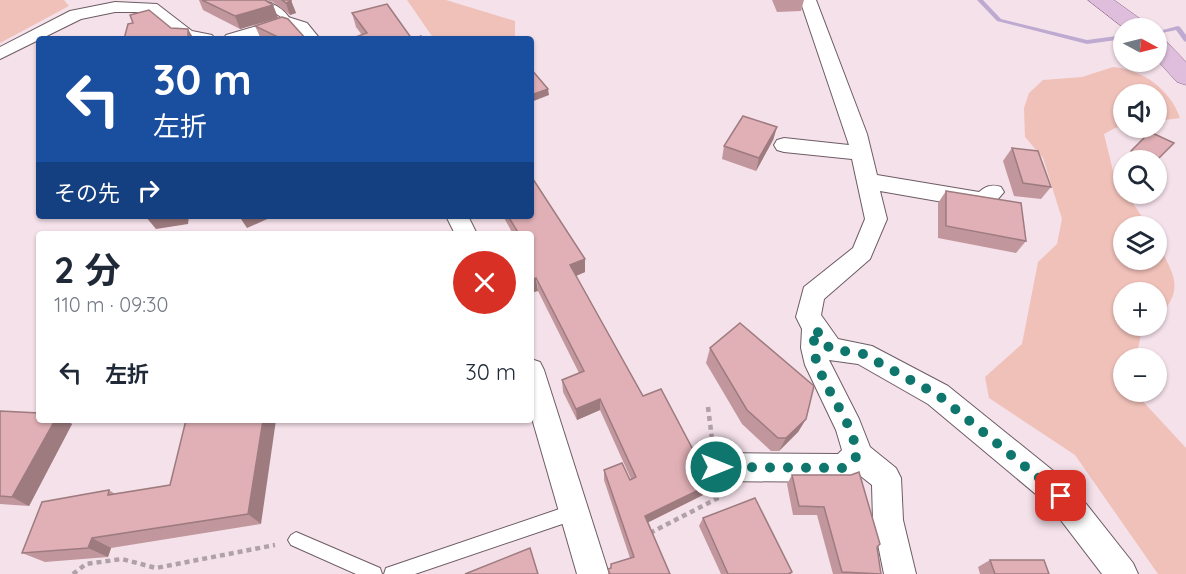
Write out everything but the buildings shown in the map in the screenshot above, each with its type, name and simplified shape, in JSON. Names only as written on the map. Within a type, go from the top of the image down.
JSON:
[{"type":"main road","points":[[1099,0],[1124,18]]},
{"type":"main road","points":[[1167,56],[1186,77]]},
{"type":"street","points":[[808,0],[857,134],[876,219],[862,253],[813,294],[808,317],[830,349],[863,354],[938,395],[1061,496],[1122,574]]},
{"type":"street","points":[[0,54],[76,15],[115,7],[151,7],[186,35],[191,36]]},
{"type":"street","points":[[248,36],[288,22],[301,27],[308,36]]},
{"type":"street","points":[[784,145],[861,153]]},
{"type":"street","points":[[868,181],[983,201],[993,192]]},
{"type":"street","points":[[815,328],[814,350],[826,385],[855,438],[857,456],[886,478],[888,520],[900,574]]},
{"type":"street","points":[[534,380],[593,574]]},
{"type":"street","points":[[716,467],[844,468],[857,456]]},
{"type":"lane","points":[[260,0],[284,15],[288,22]]},
{"type":"lane","points":[[392,574],[575,512]]},
{"type":"lane","points":[[296,540],[374,574]]},
{"type":"path","points":[[640,538],[720,499],[708,407]]},
{"type":"path","points":[[74,574],[86,564],[122,559],[156,568],[296,540]]},
{"type":"shaded area","points":[[0,0],[64,0],[69,6],[0,43]]},
{"type":"shaded area","points":[[407,0],[446,0],[515,21],[515,36],[432,36]]},
{"type":"shaded area","points":[[1113,67],[1113,72],[1135,72],[1155,84],[1113,84],[1113,129],[1104,134],[1113,171],[1113,204],[1134,204],[1141,216],[1113,216],[1113,270],[1167,270],[1167,262],[1172,273],[1174,290],[1167,306],[1167,282],[1113,282],[1113,336],[1141,336],[1138,348],[1113,348],[1113,402],[1144,402],[1186,448],[1186,574],[1158,574],[1075,455],[989,398],[985,377],[1022,344],[1038,262],[1057,244],[1062,219],[1043,158],[1025,137],[1024,108],[1029,93],[1043,80],[1082,77]]},
{"type":"shaded area","points":[[1167,95],[1170,98],[1180,118],[1167,120]]},
{"type":"waterway","points":[[980,0],[999,20],[1087,42],[1113,38]]},
{"type":"waterway","points":[[1167,30],[1178,28],[1186,40]]},
{"type":"route","points":[[716,467],[844,468],[857,456],[855,438],[826,385],[814,350],[815,328],[830,349],[863,354],[938,395],[1061,496]]}]
